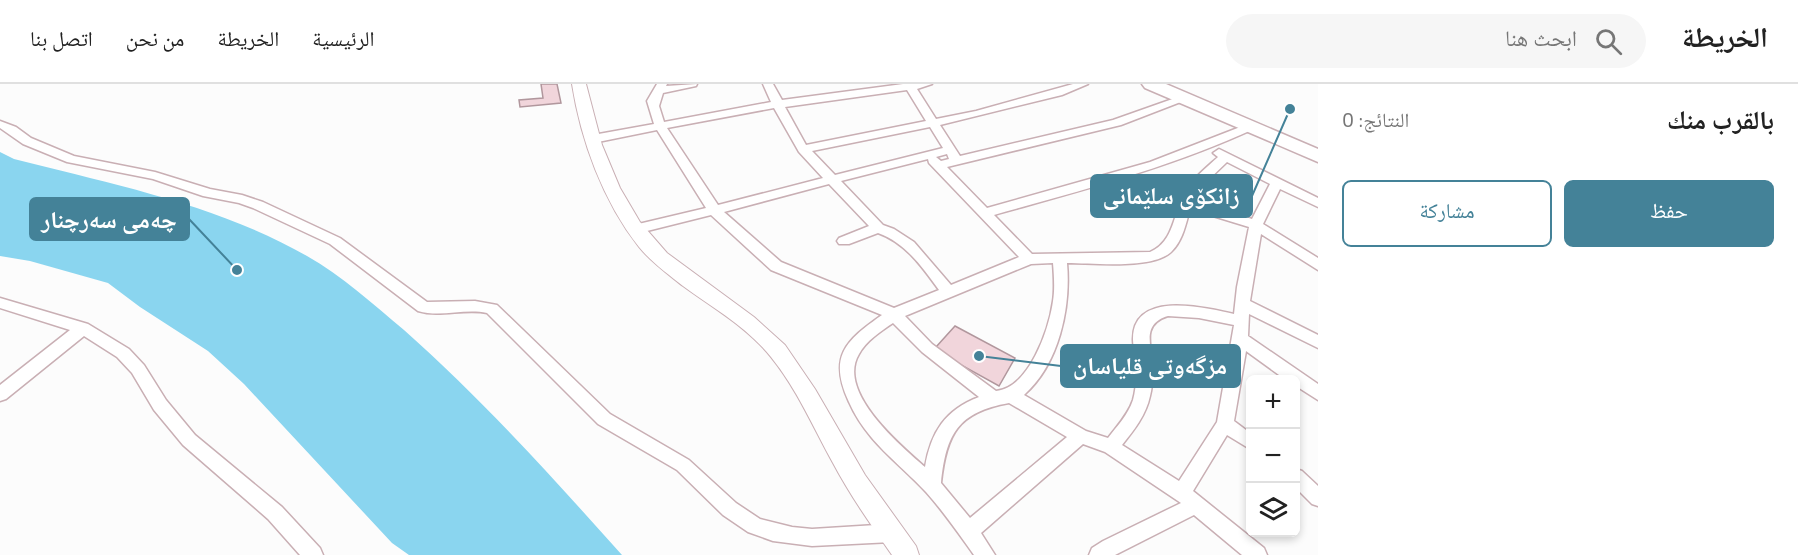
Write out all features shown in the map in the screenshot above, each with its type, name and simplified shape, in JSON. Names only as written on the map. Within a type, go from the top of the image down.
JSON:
[{"type":"main road","points":[[1151,84],[1182,91],[1318,145]]},
{"type":"main road","points":[[1182,91],[1318,156]]},
{"type":"street","points":[[579,84],[584,112],[593,139],[616,195],[635,229],[661,258],[752,326],[774,347],[802,385],[852,474],[907,555]]},
{"type":"street","points":[[692,84],[660,88],[652,106],[660,126],[715,211],[776,266],[894,314],[927,348],[993,398]]},
{"type":"street","points":[[768,84],[803,149],[878,228],[895,233],[916,251],[948,292]]},
{"type":"street","points":[[803,149],[932,121],[977,114],[1058,93],[1083,84]]},
{"type":"street","points":[[593,139],[779,104],[918,85],[932,121],[953,155]]},
{"type":"street","points":[[635,229],[715,211],[831,179],[1117,123],[1182,91]]},
{"type":"street","points":[[0,124],[12,129],[27,141],[71,159],[160,177],[208,193],[242,199],[258,205],[335,241],[423,307],[438,310],[473,305],[492,309],[604,419],[683,465],[702,480],[735,513],[754,526],[776,535],[800,538],[892,533]]},
{"type":"street","points":[[985,213],[1163,163],[1208,147],[1252,126]]},
{"type":"street","points":[[1208,147],[1318,203]]},
{"type":"street","points":[[985,555],[932,486],[884,444],[869,426],[859,408],[846,371],[848,360],[865,337],[894,314],[1029,259],[1161,255],[1174,240],[1192,189],[1226,156]]},
{"type":"street","points":[[933,160],[1029,259]]},
{"type":"street","points":[[1099,555],[1189,499],[1225,424],[1256,225],[1277,182]]},
{"type":"street","points":[[1186,203],[1256,225],[1318,264]]},
{"type":"street","points":[[844,241],[878,228]]},
{"type":"street","points":[[932,486],[934,459],[940,434],[948,423],[960,414],[993,398],[1011,396],[1025,385],[1038,363],[1060,308],[1060,259]]},
{"type":"street","points":[[0,303],[83,328],[123,353],[138,369],[160,405],[189,440],[275,513],[313,555]]},
{"type":"street","points":[[1243,304],[1318,342]]},
{"type":"street","points":[[1111,447],[1133,417],[1140,402],[1144,370],[1141,333],[1146,322],[1154,315],[1166,311],[1189,310],[1240,321]]},
{"type":"street","points":[[0,394],[83,328]]},
{"type":"street","points":[[1240,339],[1318,393]]},
{"type":"street","points":[[1011,396],[1080,436],[1111,447],[1189,499],[1257,555]]},
{"type":"street","points":[[1225,424],[1246,439]]},
{"type":"street","points":[[968,531],[1080,436]]},
{"type":"street","points":[[1300,481],[1318,498]]},
{"type":"water","points":[[0,152],[14,159],[126,187],[201,209],[273,238],[333,272],[404,330],[462,384],[622,555],[409,555],[392,543],[244,384],[208,351],[140,307],[108,283],[30,261],[0,256]]},
{"type":"building","points":[[541,84],[557,84],[561,103],[520,107],[519,100],[543,98]]},
{"type":"building","points":[[955,326],[1015,358],[999,386],[943,355],[936,347]]},
{"type":"place","name":"زانکۆی سلێمانی","points":[[1290,109]]},
{"type":"place","name":"چەمی سەرچنار","points":[[237,270]]},
{"type":"place","name":"مزگەوتی قلیاسان","points":[[979,356]]}]
